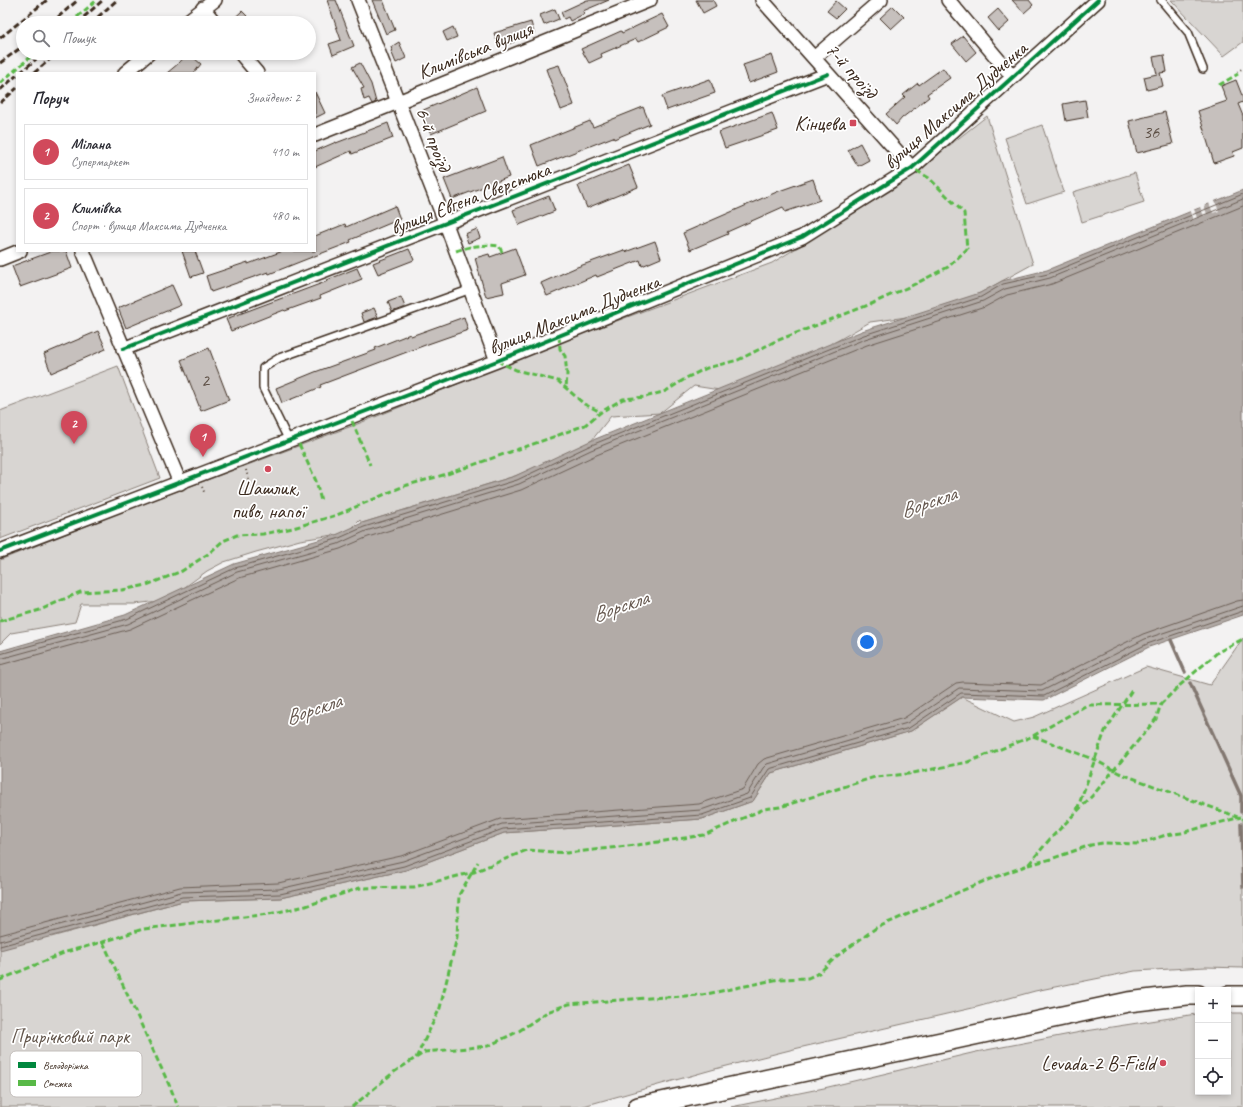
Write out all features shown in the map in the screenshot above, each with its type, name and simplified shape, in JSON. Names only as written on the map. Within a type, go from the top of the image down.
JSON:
[{"type":"main road","points":[[638,1107],[1128,1002],[1195,995]]},
{"type":"main road","points":[[1231,996],[1243,996]]},
{"type":"street","points":[[193,16],[214,0]]},
{"type":"street","name":"6-й проїзд","points":[[358,0],[446,224],[497,361]]},
{"type":"street","name":"Климівська вулиця","points":[[316,135],[650,0]]},
{"type":"street","name":"7-й проїзд","points":[[762,0],[912,168]]},
{"type":"street","points":[[814,58],[881,0]]},
{"type":"street","points":[[948,0],[1013,77]]},
{"type":"street","name":"вулиця Максима Дудченка","points":[[0,551],[497,361],[802,238],[912,168],[1098,0]]},
{"type":"street","points":[[203,8],[209,16]]},
{"type":"street","points":[[126,72],[141,60]]},
{"type":"street","points":[[246,60],[256,72]]},
{"type":"street","name":"вулиця Євгена Сверстюка","points":[[123,349],[828,74]]},
{"type":"street","points":[[0,259],[18,252]]},
{"type":"street","points":[[83,252],[180,483]]},
{"type":"lane","points":[[1161,0],[1188,32],[1203,69]]},
{"type":"lane","points":[[289,441],[263,388],[262,368],[279,358],[463,292],[470,288]]},
{"type":"path","points":[[1237,72],[1243,68]]},
{"type":"path","points":[[246,470],[249,480]]},
{"type":"path","points":[[201,484],[205,494]]},
{"type":"green space","points":[[1171,0],[1243,0],[1243,42],[1224,56]]},
{"type":"green space","points":[[987,116],[1033,264],[980,293],[929,314],[870,322],[809,357],[726,391],[694,386],[660,413],[611,416],[592,440],[568,454],[515,476],[362,523],[360,520],[347,533],[300,540],[224,562],[207,571],[167,600],[134,604],[81,604],[75,622],[11,633],[0,644],[0,560],[129,509],[360,423],[587,332],[772,263],[895,188]]},
{"type":"green space","points":[[1042,125],[1064,192],[1027,204],[1005,138]]},
{"type":"green space","points":[[1135,173],[1144,202],[1082,222],[1073,192]]},
{"type":"green space","points":[[118,366],[160,478],[0,539],[0,411]]},
{"type":"green space","name":"Прирічковий парк","points":[[1243,638],[1243,968],[1206,967],[1135,971],[1035,991],[977,1007],[794,1049],[715,1069],[580,1107],[0,1107],[0,918],[51,937],[183,901],[280,898],[406,870],[504,833],[702,819],[753,801],[771,773],[911,731],[962,697],[1014,722],[1034,717],[1146,667],[1210,685]]},
{"type":"green space","points":[[1231,1013],[1243,1013],[1243,1107],[731,1107],[824,1088],[976,1052],[1086,1031],[1195,1014],[1195,1095],[1231,1095]]},
{"type":"water","name":"Ворскла","points":[[1243,190],[1243,615],[1149,647],[1044,700],[962,697],[911,731],[771,773],[753,801],[702,819],[504,833],[406,870],[280,898],[183,901],[0,950],[0,651],[125,615],[234,564],[336,535],[362,523],[515,476],[588,442],[862,331],[980,293],[1002,281],[1047,270]]},
{"type":"pier","points":[[1214,199],[1219,211],[1213,213],[1209,203],[1204,206],[1207,214],[1204,216],[1200,207],[1194,209],[1197,218],[1193,220],[1189,209]]},
{"type":"building","points":[[327,0],[336,0],[354,46],[333,55],[329,44],[341,40]]},
{"type":"building","points":[[372,0],[383,0],[395,30],[386,34]]},
{"type":"building","points":[[587,0],[609,0],[583,11],[584,14],[570,21],[568,17],[564,19],[561,12]]},
{"type":"building","points":[[696,0],[713,0],[716,6],[703,13]]},
{"type":"building","points":[[1012,0],[1029,0],[1033,5],[1024,13]]},
{"type":"building","points":[[836,1],[845,9],[836,18],[827,11]]},
{"type":"building","points":[[893,6],[904,17],[891,29],[880,18]]},
{"type":"building","points":[[555,9],[559,19],[544,25],[540,15]]},
{"type":"building","points":[[998,9],[1009,22],[999,31],[988,18]]},
{"type":"building","points":[[242,11],[247,16],[237,16]]},
{"type":"building","points":[[662,14],[669,27],[638,42],[636,39],[601,54],[602,57],[589,63],[581,49],[621,31],[622,33]]},
{"type":"building","points":[[531,22],[534,33],[513,40],[514,42],[499,47],[494,33]]},
{"type":"building","points":[[453,27],[457,37],[447,41],[443,32]]},
{"type":"building","points":[[963,36],[976,52],[966,61],[952,44]]},
{"type":"building","points":[[399,42],[406,58],[396,63],[391,47]]},
{"type":"building","points":[[772,55],[778,72],[749,83],[743,65]]},
{"type":"building","points":[[1164,55],[1167,72],[1160,73],[1163,86],[1147,90],[1144,77],[1157,74],[1153,57]]},
{"type":"building","points":[[182,60],[196,60],[201,64],[195,72],[168,72]]},
{"type":"building","points":[[360,63],[371,84],[376,102],[372,104],[369,98],[364,100],[361,89],[364,88],[352,67]]},
{"type":"building","points":[[559,65],[574,105],[561,110],[546,69]]},
{"type":"building","points":[[943,68],[950,78],[927,94],[929,97],[902,118],[896,125],[886,114],[905,97],[903,95],[918,83],[919,85]]},
{"type":"building","points":[[710,79],[715,93],[667,110],[662,96]]},
{"type":"building","points":[[1236,80],[1243,98],[1243,102],[1238,104],[1243,116],[1243,148],[1233,152],[1234,156],[1214,163],[1198,111],[1227,101],[1221,86]]},
{"type":"building","points":[[477,87],[486,111],[431,134],[421,111]]},
{"type":"building","points":[[316,94],[325,113],[316,118]]},
{"type":"building","points":[[1085,100],[1088,117],[1066,121],[1063,104]]},
{"type":"building","points":[[643,107],[650,124],[614,139],[613,137],[539,166],[531,145],[590,121],[593,127]]},
{"type":"building","points":[[1165,112],[1173,144],[1137,153],[1129,121]]},
{"type":"building","points":[[772,113],[778,130],[725,148],[719,132]]},
{"type":"building","points":[[388,123],[393,138],[352,154],[351,151],[316,167],[316,151]]},
{"type":"building","points":[[860,143],[869,160],[858,166],[848,150]]},
{"type":"building","points":[[502,157],[509,177],[452,199],[444,179]]},
{"type":"building","points":[[629,165],[638,187],[587,208],[578,186]]},
{"type":"building","points":[[813,179],[820,200],[785,212],[783,207],[727,232],[728,234],[690,250],[683,233],[779,191]]},
{"type":"building","points":[[549,196],[555,211],[519,225],[513,210]]},
{"type":"building","points":[[395,206],[400,219],[350,240],[351,242],[269,274],[268,272],[211,292],[206,276],[248,262],[248,264],[280,252],[316,252],[316,236],[345,224],[346,227]]},
{"type":"building","points":[[477,229],[480,238],[468,243],[465,234]]},
{"type":"building","points":[[655,241],[661,258],[642,266],[640,260],[597,277],[596,275],[547,296],[541,283],[577,267],[624,250],[625,252]]},
{"type":"building","points":[[515,248],[525,275],[502,283],[504,293],[486,297],[475,258],[489,254],[490,257]]},
{"type":"building","points":[[409,249],[414,260],[378,274],[373,263]]},
{"type":"building","points":[[50,252],[66,252],[72,268],[20,287],[12,266]]},
{"type":"building","points":[[182,252],[195,252],[203,273],[191,277]]},
{"type":"building","points":[[357,268],[362,279],[320,296],[321,298],[285,311],[284,310],[231,331],[226,319],[328,281],[327,280]]},
{"type":"building","points":[[172,285],[181,305],[126,328],[118,308]]},
{"type":"building","points":[[401,297],[405,307],[392,312],[388,302]]},
{"type":"building","points":[[374,308],[378,317],[364,322],[361,313]]},
{"type":"building","points":[[464,317],[468,330],[320,385],[321,387],[282,403],[276,388],[376,350],[375,348],[410,334],[411,336]]},
{"type":"building","points":[[98,331],[106,349],[51,373],[44,354]]},
{"type":"building","points":[[209,348],[229,400],[201,411],[181,360]]},
{"type":"waterway","points":[[1171,640],[1185,672]]},
{"type":"waterway","points":[[1190,683],[1241,796],[1241,812]]},
{"type":"waterway","points":[[1241,824],[1243,887]]},
{"type":"railway","points":[[27,16],[47,0]]},
{"type":"railway","points":[[59,16],[78,0]]},
{"type":"railway","points":[[85,16],[103,0]]},
{"type":"railway","points":[[99,16],[117,0]]},
{"type":"railway","points":[[0,38],[16,25]]},
{"type":"railway","points":[[0,63],[16,51]]},
{"type":"railway","points":[[21,72],[35,60]]},
{"type":"railway","points":[[35,72],[49,60]]},
{"type":"railway","points":[[0,90],[16,76]]},
{"type":"railway","points":[[0,103],[16,89]]},
{"type":"marked path","points":[[78,16],[97,0]]},
{"type":"marked path","points":[[0,83],[27,60]]},
{"type":"marked path","points":[[1219,85],[1238,74]]},
{"type":"marked path","points":[[0,621],[40,610],[80,592],[122,590],[147,585],[182,571],[208,554],[223,541],[237,535],[263,534],[293,528],[337,515],[404,486],[447,474],[556,436],[585,425],[601,412],[623,399],[645,397],[666,391],[688,377],[707,368],[738,360],[776,341],[871,304],[915,284],[948,267],[967,249],[964,213],[929,178],[912,168]]},
{"type":"marked path","points":[[456,251],[488,245],[499,246],[502,252]]},
{"type":"marked path","points":[[559,336],[560,349],[565,356],[567,374],[566,389]]},
{"type":"marked path","points":[[497,361],[516,370],[558,381],[584,404],[601,412]]},
{"type":"marked path","points":[[352,421],[370,465]]},
{"type":"marked path","points":[[299,444],[316,481],[321,501]]},
{"type":"marked path","points":[[0,980],[66,952],[143,929],[269,914],[306,906],[360,888],[414,887],[474,872],[527,850],[567,853],[645,844],[704,835],[764,809],[780,807],[875,777],[908,774],[968,762],[1033,736],[1087,705],[1161,704],[1218,652],[1243,639]]},
{"type":"marked path","points":[[1077,810],[1105,731],[1132,690]]},
{"type":"marked path","points":[[352,1107],[394,1072],[425,1052],[488,1046],[519,1031],[547,1012],[569,1004],[702,995],[779,979],[808,978],[819,973],[837,956],[876,928],[982,882],[1028,865],[1050,839],[1094,794],[1156,719],[1161,704]]},
{"type":"marked path","points":[[1033,736],[1093,759],[1119,773],[1243,819]]},
{"type":"marked path","points":[[1028,865],[1051,859],[1091,845],[1103,843],[1138,844],[1166,835],[1181,833],[1241,817]]},
{"type":"marked path","points":[[416,1058],[440,1008],[457,937],[459,895],[478,862]]},
{"type":"marked path","points":[[103,942],[178,1107]]},
{"type":"cycle path","points":[[0,551],[497,361],[802,237],[912,168],[1098,0]]},
{"type":"cycle path","points":[[123,349],[828,74]]},
{"type":"place","name":"Кінцева","points":[[853,123]]},
{"type":"place","name":"Климівка","points":[[74,444]]},
{"type":"place","name":"Мілана","points":[[203,457]]},
{"type":"place","name":"Шашлик, пиво, напої","points":[[268,469]]},
{"type":"place","name":"Levada-2 B-Field","points":[[1163,1063]]}]
